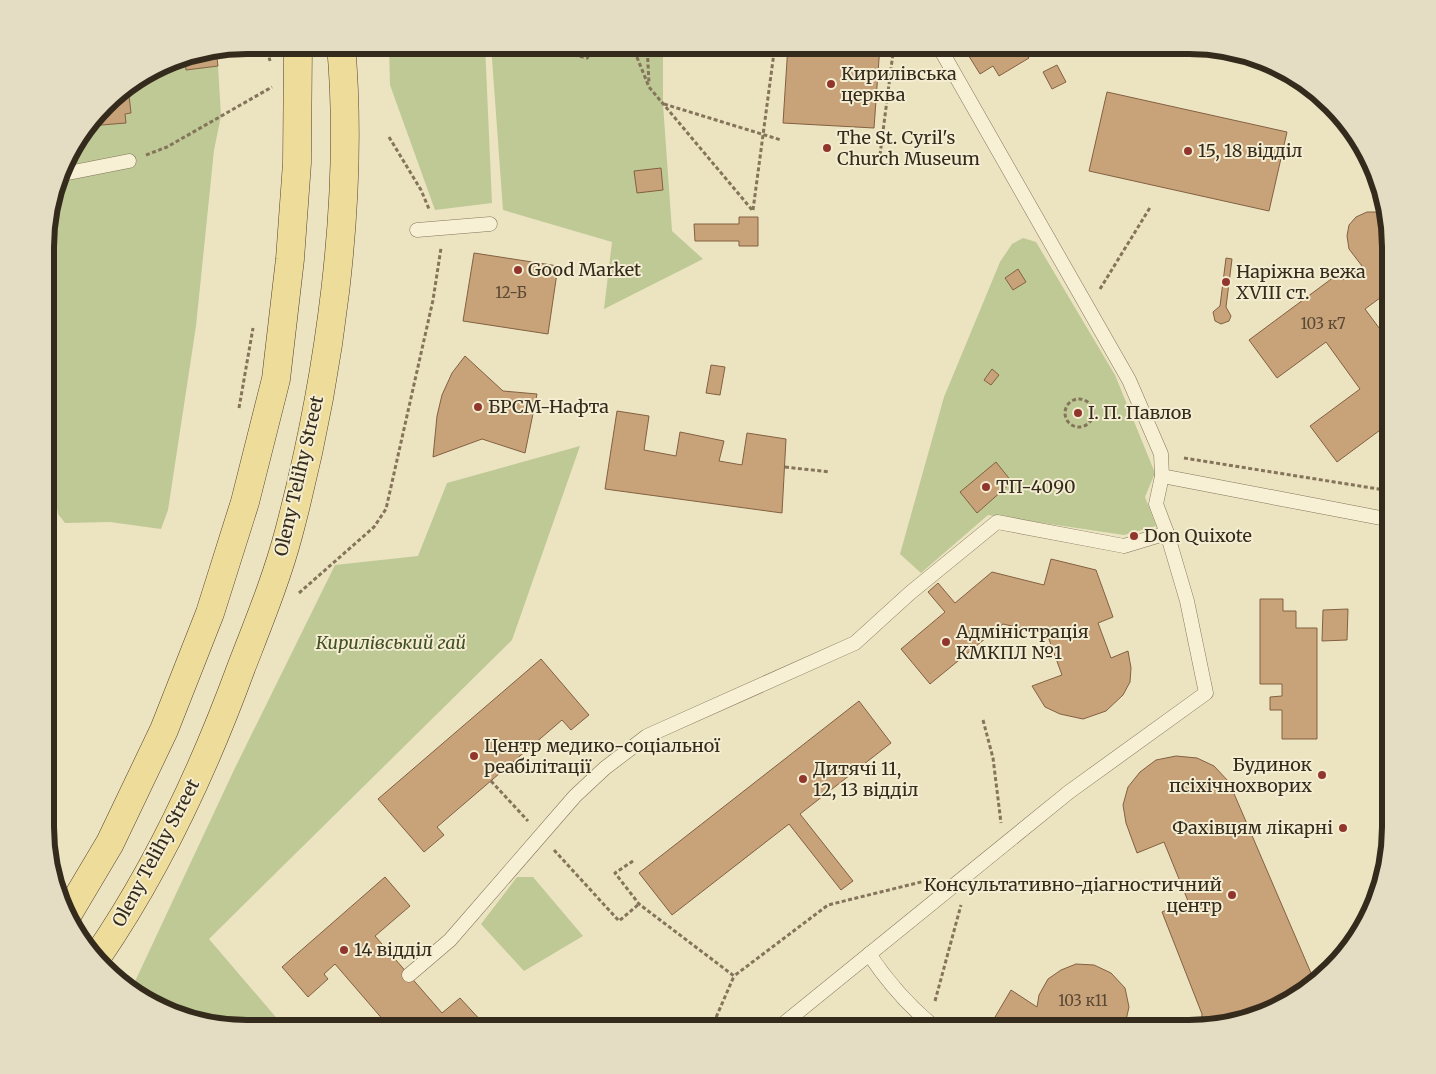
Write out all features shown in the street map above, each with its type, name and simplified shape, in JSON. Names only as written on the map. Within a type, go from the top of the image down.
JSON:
[{"type":"main road","points":[[72,908],[110,843],[164,730],[210,613],[245,502],[276,379],[288,277],[297,163],[298,54]]},
{"type":"main road","name":"Oleny Telihy Street","points":[[100,952],[114,932],[165,841],[216,737],[289,534],[317,413],[337,268],[344,172],[345,88],[342,54]]},
{"type":"lane","points":[[788,1020],[1069,792],[1206,693],[1188,600],[1156,504],[1162,476],[1161,454],[1129,380],[943,54]]},
{"type":"lane","points":[[68,173],[129,161]]},
{"type":"lane","points":[[417,230],[490,224]]},
{"type":"lane","points":[[1162,476],[1382,518]]},
{"type":"lane","points":[[409,975],[450,940],[575,796],[605,768],[648,736],[854,643],[910,593],[997,522],[1124,546],[1167,533]]},
{"type":"lane","points":[[869,954],[891,987],[926,1020]]},
{"type":"path","points":[[268,54],[271,70]]},
{"type":"path","points":[[571,54],[587,58],[590,54]]},
{"type":"path","points":[[636,54],[649,87],[753,211],[774,54]]},
{"type":"path","points":[[647,54],[649,87]]},
{"type":"path","points":[[880,155],[893,54]]},
{"type":"path","points":[[129,161],[167,147],[275,86],[274,94]]},
{"type":"path","points":[[663,104],[781,140]]},
{"type":"path","points":[[296,596],[374,527],[386,509],[433,300],[442,250],[437,228],[421,190],[389,136]]},
{"type":"path","points":[[1088,307],[1151,206]]},
{"type":"path","points":[[239,409],[254,323]]},
{"type":"path","points":[[1073,399],[1084,399],[1093,406],[1093,418],[1084,427],[1072,426],[1065,418],[1066,407],[1073,399]]},
{"type":"path","points":[[1161,454],[1382,490]]},
{"type":"path","points":[[785,467],[830,472]]},
{"type":"path","points":[[983,720],[993,758],[1005,843]]},
{"type":"path","points":[[491,781],[619,920],[639,904]]},
{"type":"path","points":[[633,861],[615,873],[639,904],[734,976]]},
{"type":"path","points":[[715,1020],[734,976],[828,905],[970,871],[934,1020]]},
{"type":"green space","points":[[389,54],[485,54],[492,203],[435,210],[390,85]]},
{"type":"green space","points":[[492,54],[663,54],[663,104],[672,231],[703,259],[604,309],[612,242],[503,210]]},
{"type":"green space","points":[[185,64],[186,70],[218,66],[221,116],[214,150],[196,326],[168,510],[161,529],[110,522],[65,523],[58,514],[54,488],[54,234],[57,209],[68,173],[73,172],[73,164],[94,129],[97,125],[126,122],[125,114],[131,113],[129,94],[150,80]]},
{"type":"green space","points":[[1023,238],[1036,242],[1115,375],[1155,473],[1145,497],[1156,526],[1124,535],[988,515],[921,573],[900,554],[944,397],[1000,262],[1012,244]]},
{"type":"green space","name":"Кирилівський гай","points":[[580,446],[512,640],[209,939],[278,1020],[234,1020],[209,1017],[173,1006],[150,994],[134,984],[234,770],[335,565],[418,556],[447,483]]},
{"type":"green space","points":[[517,877],[533,877],[583,936],[524,971],[481,924]]},
{"type":"building","name":"Кирилівська церква","points":[[787,54],[879,54],[874,128],[783,123]]},
{"type":"building","points":[[968,54],[1026,54],[1029,58],[999,76],[993,66],[980,74]]},
{"type":"building","points":[[217,56],[218,66],[186,70],[185,64]]},
{"type":"building","points":[[1057,65],[1066,82],[1052,89],[1043,72]]},
{"type":"building","name":"15, 18 відділ","points":[[1107,92],[1287,132],[1269,211],[1089,171]]},
{"type":"building","points":[[129,94],[131,113],[125,114],[126,123],[97,125],[110,110]]},
{"type":"building","points":[[661,168],[663,190],[637,193],[634,171]]},
{"type":"building","points":[[1367,212],[1377,212],[1380,214],[1381,222],[1382,296],[1365,309],[1382,332],[1382,429],[1337,462],[1310,426],[1360,389],[1326,342],[1277,378],[1249,340],[1338,274],[1343,280],[1362,266],[1349,249],[1347,236],[1349,225],[1356,217]]},
{"type":"building","points":[[739,217],[758,217],[758,246],[739,246],[739,241],[695,241],[694,224],[739,224]]},
{"type":"building","points":[[474,253],[558,266],[548,334],[463,321]]},
{"type":"building","name":"Наріжна вежа XVIII ст.","points":[[1226,258],[1232,259],[1226,307],[1231,316],[1229,321],[1221,324],[1215,321],[1213,312],[1220,306]]},
{"type":"building","points":[[1018,269],[1026,282],[1013,290],[1005,278]]},
{"type":"building","points":[[465,356],[503,391],[537,394],[525,453],[482,439],[433,457],[437,416],[442,395],[452,373]]},
{"type":"building","points":[[711,365],[725,367],[720,395],[706,393]]},
{"type":"building","points":[[992,369],[999,375],[991,385],[984,380]]},
{"type":"building","points":[[617,411],[649,416],[644,450],[676,456],[680,432],[724,441],[719,461],[742,465],[747,433],[786,439],[782,513],[605,489]]},
{"type":"building","name":"ТП-4090","points":[[996,462],[1012,482],[977,513],[960,492]]},
{"type":"building","name":"Адміністрація КМКПЛ №1","points":[[1051,559],[1096,570],[1113,617],[1098,623],[1111,658],[1128,651],[1131,668],[1130,682],[1123,695],[1106,711],[1083,719],[1060,714],[1045,707],[1032,686],[1062,675],[1047,634],[1003,624],[930,684],[901,649],[945,612],[928,592],[938,583],[955,603],[992,572],[1044,585]]},
{"type":"building","points":[[1260,599],[1283,599],[1283,611],[1296,611],[1296,628],[1317,628],[1317,739],[1282,739],[1282,710],[1270,710],[1270,697],[1282,696],[1282,684],[1260,684]]},
{"type":"building","points":[[1348,609],[1347,640],[1322,641],[1323,610]]},
{"type":"building","name":"Центр медико-соціальної реабілітації","points":[[541,659],[589,715],[571,730],[562,720],[437,827],[444,835],[424,852],[378,799]]},
{"type":"building","name":"Дитячі 11, 12, 13 відділ","points":[[859,701],[891,743],[800,814],[853,881],[841,890],[789,824],[672,915],[639,873]]},
{"type":"building","name":"Консультативно-діагностичний центр","points":[[1176,756],[1197,758],[1214,766],[1229,782],[1312,975],[1296,988],[1263,1006],[1227,1017],[1202,1020],[1202,1014],[1162,912],[1188,901],[1164,842],[1137,853],[1126,823],[1123,805],[1128,787],[1140,772],[1156,760]]},
{"type":"building","name":"14 відділ","points":[[385,877],[410,906],[375,936],[442,1013],[460,998],[480,1020],[383,1020],[335,964],[324,974],[328,979],[308,997],[282,967]]},
{"type":"building","name":"Консультативно-діагностичний центр","points":[[1076,964],[1094,965],[1111,973],[1125,988],[1129,1007],[1126,1020],[993,1020],[1011,990],[1037,1007],[1039,995],[1048,979],[1061,970]]},
{"type":"place","name":"Кирилівська церква","points":[[831,84]]},
{"type":"place","name":"The St. Cyril's Church Museum","points":[[827,148]]},
{"type":"place","name":"15, 18 відділ","points":[[1188,151]]},
{"type":"place","name":"Good Market","points":[[518,270]]},
{"type":"place","name":"Наріжна вежа XVIII ст.","points":[[1226,282]]},
{"type":"place","name":"БРСМ-Нафта","points":[[478,407]]},
{"type":"place","name":"І. П. Павлов","points":[[1078,413]]},
{"type":"place","name":"ТП-4090","points":[[986,487]]},
{"type":"place","name":"Don Quixote","points":[[1134,536]]},
{"type":"place","name":"Адміністрація КМКПЛ №1","points":[[946,642]]},
{"type":"place","name":"Центр медико-соціальної реабілітації","points":[[474,756]]},
{"type":"place","name":"Будинок псіхічнохворих","points":[[1322,775]]},
{"type":"place","name":"Дитячі 11, 12, 13 відділ","points":[[803,779]]},
{"type":"place","name":"Фахівцям лікарні","points":[[1343,828]]},
{"type":"place","name":"Консультативно-діагностичний центр","points":[[1232,895]]},
{"type":"place","name":"14 відділ","points":[[344,950]]}]
